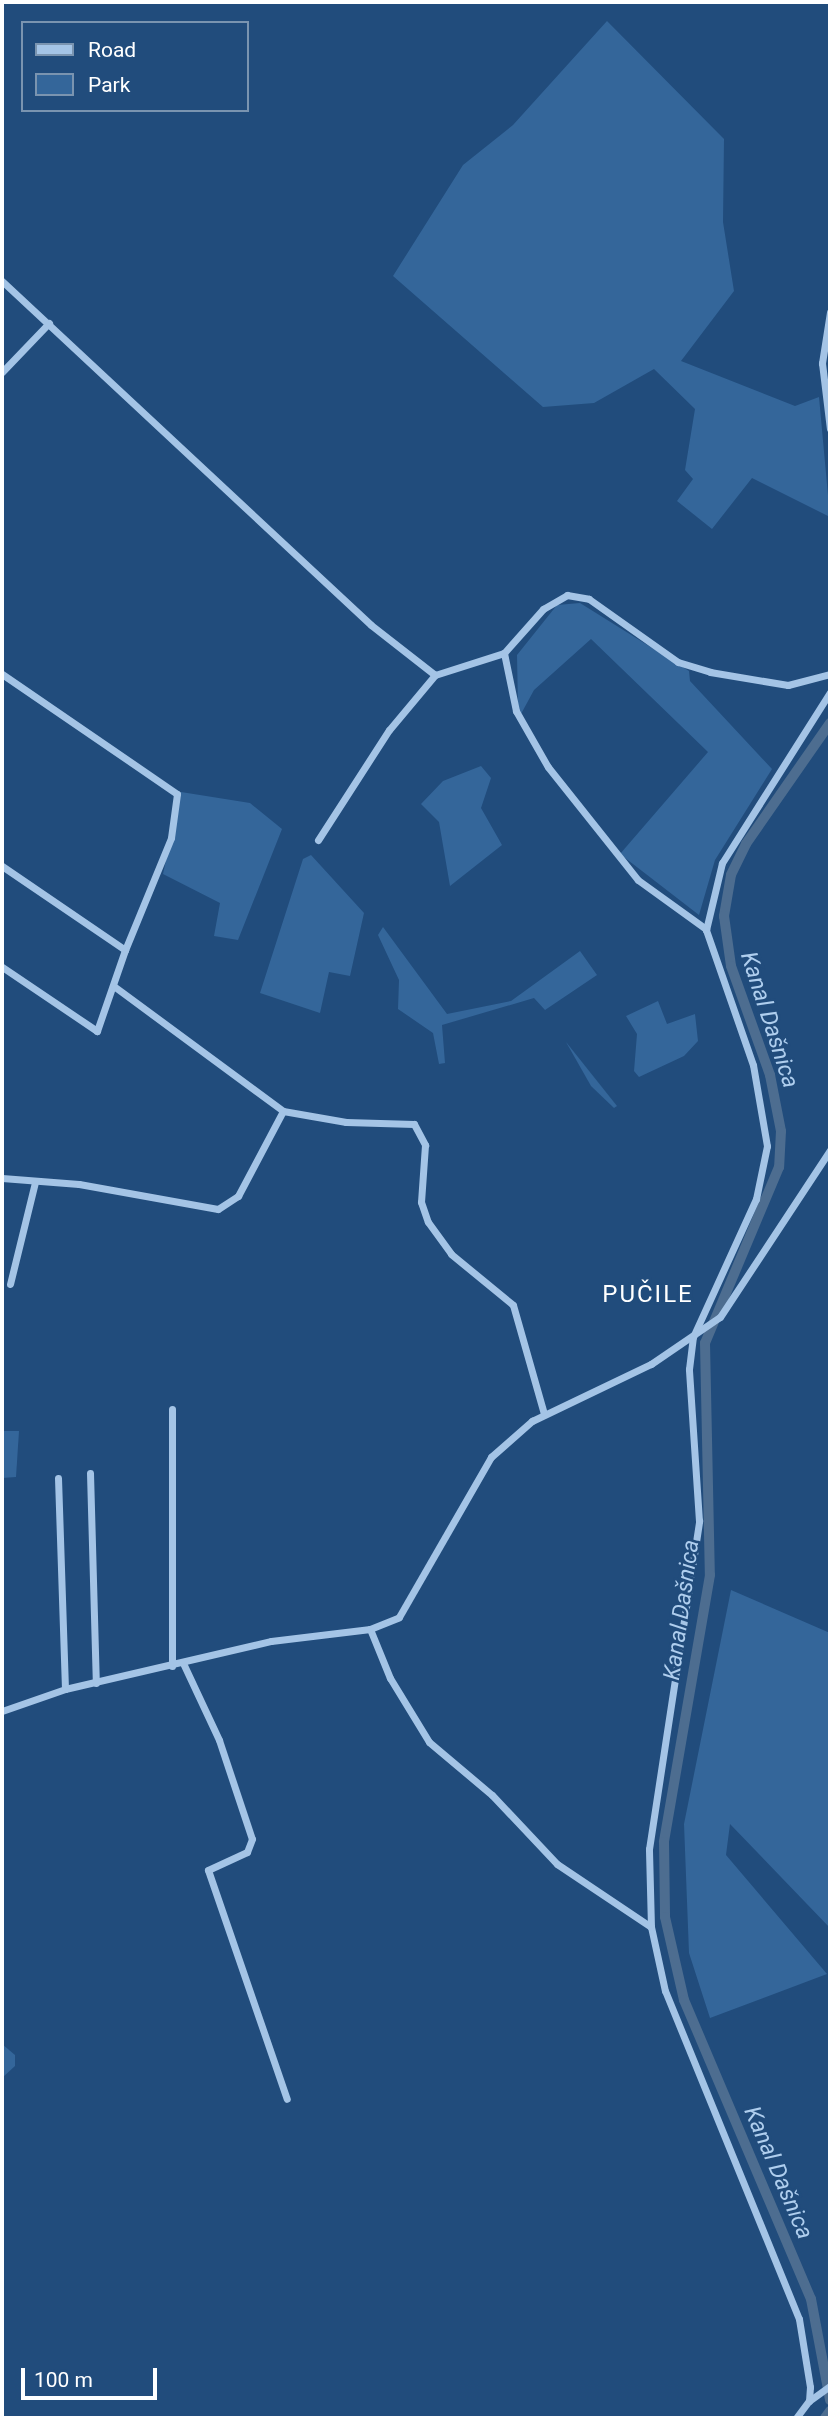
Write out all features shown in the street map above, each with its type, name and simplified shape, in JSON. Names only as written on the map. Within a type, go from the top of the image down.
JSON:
[{"type":"street","points":[[2,281],[371,625],[435,675]]},
{"type":"street","points":[[830,312],[822,363],[830,429]]},
{"type":"street","points":[[2,372],[49,323]]},
{"type":"street","points":[[318,840],[389,730],[435,675],[504,653],[554,599],[581,595],[678,662],[710,672],[788,685],[830,674]]},
{"type":"street","points":[[504,653],[516,711],[548,767],[638,880],[706,930]]},
{"type":"street","points":[[2,674],[177,793],[171,838],[125,950],[115,986],[97,1031],[2,967]]},
{"type":"street","points":[[809,2401],[805,2352],[786,2279],[670,2004],[651,1927],[653,1798],[691,1603],[699,1521],[696,1334],[756,1199],[767,1146],[753,1065],[706,930],[727,853],[830,692]]},
{"type":"street","points":[[2,866],[125,950]]},
{"type":"street","points":[[115,986],[283,1111],[420,1128],[421,1202],[428,1222],[451,1254],[513,1305],[544,1413]]},
{"type":"street","points":[[2,1178],[218,1209],[238,1196],[283,1111]]},
{"type":"street","points":[[2,1711],[65,1689],[290,1638],[370,1629],[410,1607],[479,1472],[544,1413],[696,1334],[720,1317],[830,1150]]},
{"type":"street","points":[[10,1284],[35,1182]]},
{"type":"street","points":[[172,1666],[173,1409]]},
{"type":"street","points":[[90,1473],[96,1683]]},
{"type":"street","points":[[58,1478],[65,1689]]},
{"type":"street","points":[[370,1629],[390,1678],[429,1742],[492,1795],[556,1864],[651,1927]]},
{"type":"street","points":[[183,1663],[219,1740],[252,1839],[247,1852],[208,1870],[287,2099]]},
{"type":"street","points":[[796,2418],[809,2401],[830,2386]]},
{"type":"green space","points":[[607,21],[724,139],[723,222],[734,291],[681,361],[795,406],[819,397],[830,517],[752,478],[712,529],[677,501],[693,479],[685,470],[695,409],[654,369],[594,403],[543,407],[393,276],[463,165],[513,125]]},
{"type":"green space","points":[[580,603],[689,671],[690,681],[772,769],[715,860],[699,915],[620,854],[708,752],[591,639],[534,690],[521,714],[518,707],[517,655],[557,605]]},
{"type":"green space","points":[[481,766],[491,778],[481,808],[502,845],[450,886],[439,822],[421,804],[443,781]]},
{"type":"green space","points":[[181,792],[250,803],[282,829],[238,940],[214,936],[220,903],[163,874]]},
{"type":"green space","points":[[311,855],[364,913],[350,976],[329,972],[320,1013],[260,993],[303,859]]},
{"type":"green space","points":[[383,927],[447,1014],[511,1001],[580,951],[597,975],[545,1010],[534,998],[442,1025],[445,1063],[439,1064],[433,1033],[398,1009],[399,980],[378,935]]},
{"type":"green space","points":[[658,1001],[667,1024],[695,1014],[698,1041],[684,1056],[639,1077],[634,1071],[637,1034],[626,1016]]},
{"type":"green space","points":[[566,1042],[617,1106],[614,1108],[591,1086]]},
{"type":"green space","points":[[2,1431],[19,1431],[16,1477],[2,1478]]},
{"type":"green space","points":[[731,1590],[830,1633],[830,1928],[730,1824],[726,1855],[827,1974],[710,2018],[689,1953],[684,1824]]},
{"type":"green space","points":[[2,2044],[15,2055],[15,2066],[2,2078]]},
{"type":"waterway","name":"Kanal Dašnica","points":[[830,723],[746,844],[731,875],[724,916],[731,966],[770,1075],[781,1131],[779,1167],[705,1343],[710,1575],[664,1842],[665,1917],[684,2000],[811,2299],[830,2400]]},
{"type":"waterway","name":"Kanal Dašnica","points":[[825,2418],[830,2411]]},
{"type":"district","name":"PUČILE","points":[[648,1295]]}]
